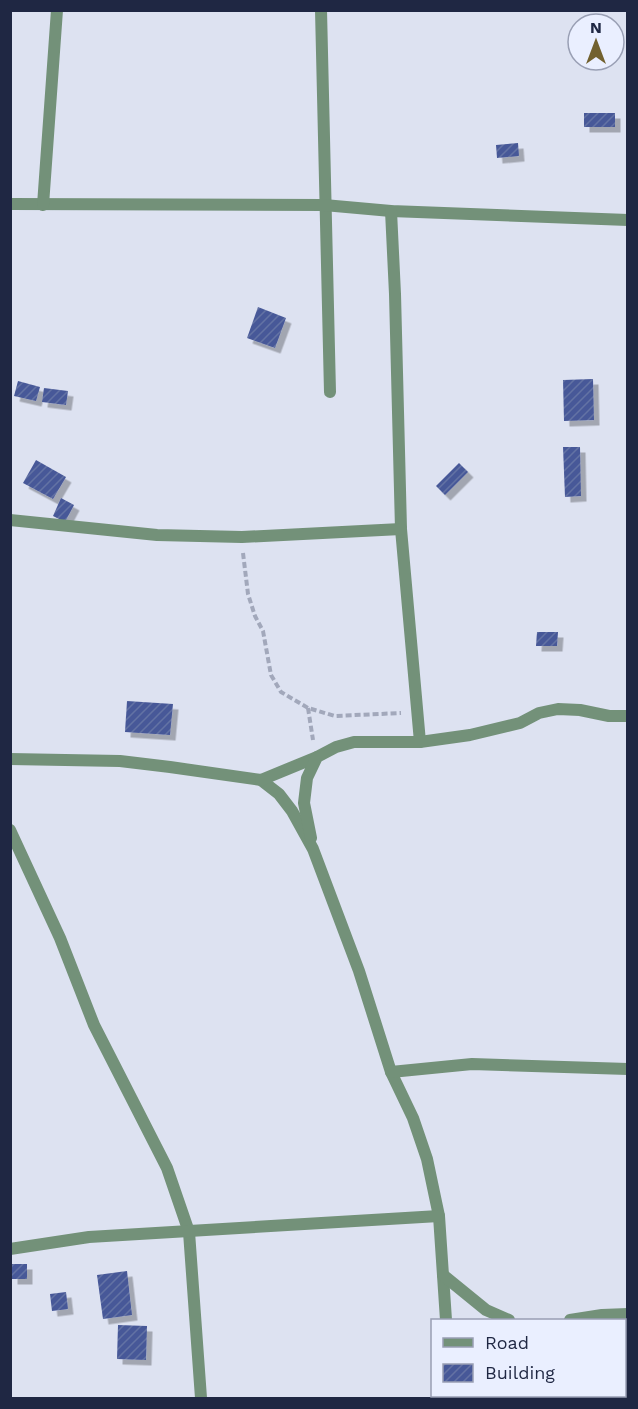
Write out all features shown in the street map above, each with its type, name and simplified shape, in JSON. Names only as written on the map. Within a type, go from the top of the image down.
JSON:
[{"type":"street","points":[[43,206],[57,10]]},
{"type":"street","points":[[321,10],[330,392]]},
{"type":"street","points":[[10,204],[324,206],[391,211],[627,220]]},
{"type":"street","points":[[391,211],[401,529],[420,742]]},
{"type":"street","points":[[10,520],[157,535],[242,537],[401,529]]},
{"type":"street","points":[[10,759],[120,761],[261,780],[336,747],[354,742],[420,742],[470,735],[520,723],[539,713],[558,710],[580,710],[609,716],[627,716]]},
{"type":"street","points":[[313,849],[304,803],[307,778],[317,757]]},
{"type":"street","points":[[261,780],[279,794],[292,811],[313,849],[359,971],[391,1072],[413,1118],[427,1159],[439,1216],[446,1319]]},
{"type":"street","points":[[10,830],[60,938],[94,1025],[167,1168],[189,1232],[201,1398]]},
{"type":"street","points":[[391,1072],[472,1064],[627,1069]]},
{"type":"street","points":[[10,1249],[89,1237],[439,1216]]},
{"type":"street","points":[[443,1275],[486,1310],[507,1319]]},
{"type":"street","points":[[576,1319],[627,1314]]},
{"type":"path","points":[[242,537],[248,594],[263,631],[272,675],[281,692],[308,708],[335,716],[417,712]]},
{"type":"path","points":[[308,708],[317,757]]},
{"type":"building","points":[[584,113],[615,113],[615,127],[584,127]]},
{"type":"building","points":[[518,143],[519,156],[497,158],[496,145]]},
{"type":"building","points":[[258,307],[286,318],[275,348],[247,338]]},
{"type":"building","points":[[593,379],[594,420],[564,421],[563,380]]},
{"type":"building","points":[[18,381],[40,387],[36,401],[14,396]]},
{"type":"building","points":[[44,388],[68,391],[66,405],[42,402]]},
{"type":"building","points":[[563,447],[580,447],[581,496],[565,497]]},
{"type":"building","points":[[36,460],[66,477],[53,499],[23,483]]},
{"type":"building","points":[[459,463],[468,472],[445,495],[436,486]]},
{"type":"building","points":[[61,498],[74,505],[65,522],[53,516]]},
{"type":"building","points":[[537,632],[558,632],[557,646],[536,646]]},
{"type":"building","points":[[127,701],[173,704],[170,735],[125,732]]},
{"type":"building","points":[[12,1264],[27,1264],[27,1279],[12,1279]]},
{"type":"building","points":[[127,1271],[132,1315],[103,1319],[97,1275]]},
{"type":"building","points":[[66,1292],[68,1309],[52,1311],[50,1294]]},
{"type":"building","points":[[118,1325],[147,1326],[146,1360],[117,1359]]}]
